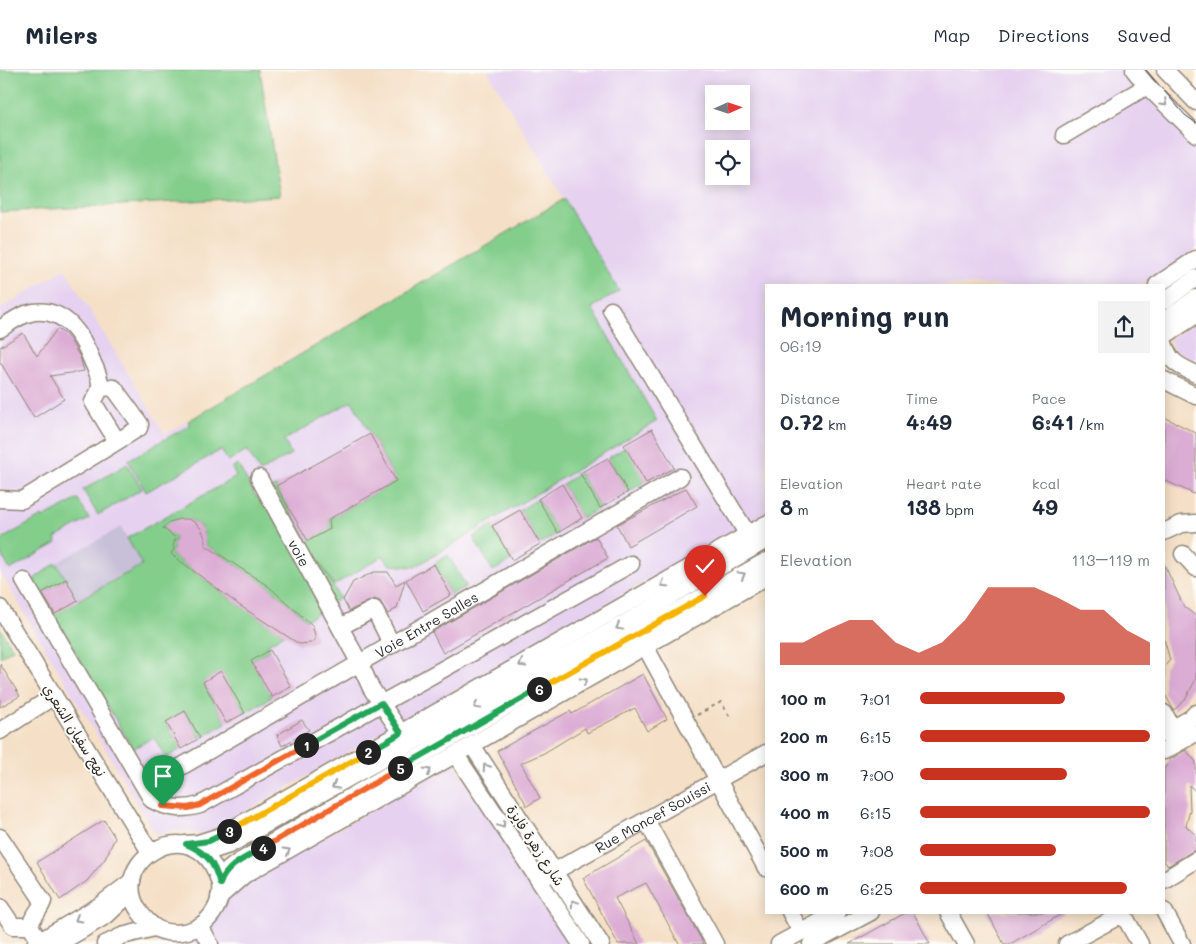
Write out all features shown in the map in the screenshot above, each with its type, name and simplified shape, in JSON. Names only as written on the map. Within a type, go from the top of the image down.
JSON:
[{"type":"street","points":[[1134,70],[1147,86],[1196,134]]},
{"type":"street","points":[[1165,70],[1196,102]]},
{"type":"street","points":[[1064,135],[1147,86]]},
{"type":"street","points":[[1159,284],[1196,259]]},
{"type":"street","points":[[1165,300],[1196,278]]},
{"type":"street","points":[[1165,319],[1196,298]]},
{"type":"street","points":[[611,310],[748,535]]},
{"type":"street","points":[[0,329],[22,316],[36,312],[55,314],[72,324],[84,342],[96,369],[100,387],[93,402],[117,441]]},
{"type":"street","points":[[1165,335],[1196,315]]},
{"type":"street","points":[[1165,346],[1167,354],[1172,361],[1196,374]]},
{"type":"street","points":[[1165,380],[1196,396]]},
{"type":"street","points":[[0,499],[22,500],[139,428],[140,424],[114,388],[100,387]]},
{"type":"street","name":"Voie Entre Salles","points":[[172,772],[680,477]]},
{"type":"street","name":"voie","points":[[259,478],[340,627]]},
{"type":"street","points":[[1165,532],[1181,524],[1196,523]]},
{"type":"street","points":[[192,847],[198,843],[220,836],[765,525]]},
{"type":"street","points":[[58,944],[107,915],[132,886],[138,864],[150,852],[167,844],[211,851],[229,845],[627,622],[765,541]]},
{"type":"street","points":[[1183,554],[1196,568]]},
{"type":"street","points":[[105,944],[122,936],[160,930],[183,932],[200,926],[212,914],[220,891],[222,877],[239,862],[458,734],[765,562]]},
{"type":"street","points":[[24,581],[152,800],[163,806],[188,808],[200,805],[632,564]]},
{"type":"street","points":[[220,891],[244,875],[765,578]]},
{"type":"street","name":"نهج سفيان الشعري","points":[[0,608],[150,852]]},
{"type":"street","points":[[392,645],[374,609],[340,627],[371,688],[401,733]]},
{"type":"street","points":[[645,646],[765,866]]},
{"type":"street","points":[[0,731],[54,696]]},
{"type":"street","points":[[1165,718],[1168,732],[1196,713]]},
{"type":"street","points":[[1165,750],[1196,733]]},
{"type":"street","name":"شارع زهرة فايزة","points":[[472,745],[546,876],[581,944]]},
{"type":"street","name":"Rue Moncef Souissi","points":[[546,876],[765,754]]},
{"type":"street","name":"شارع زهرة فايزة","points":[[456,755],[546,876],[601,944]]},
{"type":"street","points":[[646,820],[715,944]]},
{"type":"street","points":[[0,837],[43,901],[41,907],[33,916],[30,926],[38,942],[132,886]]},
{"type":"street","points":[[192,847],[209,858],[217,870],[220,891]]},
{"type":"street","points":[[1165,879],[1196,860]]},
{"type":"street","points":[[132,886],[138,912],[160,930]]},
{"type":"street","points":[[0,908],[13,926],[30,926]]},
{"type":"street","points":[[1165,913],[1182,944]]},
{"type":"street","points":[[791,914],[806,938]]},
{"type":"street","points":[[806,938],[836,914]]},
{"type":"street","points":[[779,944],[806,938],[866,914]]},
{"type":"street","points":[[949,914],[966,944]]},
{"type":"street","points":[[1067,944],[1120,914]]},
{"type":"street","points":[[1123,914],[1140,944]]},
{"type":"street","points":[[200,926],[210,944]]},
{"type":"street","points":[[129,944],[160,930]]},
{"type":"path","points":[[686,720],[722,702],[730,717]]},
{"type":"shaded area","points":[[487,70],[1124,70],[1140,90],[1196,143],[1196,249],[1144,284],[765,284],[765,513],[730,535],[655,576],[206,834],[175,830],[156,835],[0,572],[0,309],[65,269],[165,434],[564,199]]},
{"type":"shaded area","points":[[1196,322],[1196,361],[1175,351],[1170,339]]},
{"type":"shaded area","points":[[121,527],[142,564],[78,601],[56,563]]},
{"type":"shaded area","points":[[454,763],[574,944],[154,944],[165,940],[224,902],[246,882]]},
{"type":"green space","points":[[0,70],[260,70],[280,196],[0,212]]},
{"type":"green space","points":[[564,199],[619,291],[592,308],[657,421],[415,567],[390,565],[383,556],[334,585],[319,561],[340,598],[307,620],[268,586],[205,545],[202,529],[192,520],[178,520],[171,523],[164,528],[176,538],[171,554],[239,605],[284,634],[267,645],[270,650],[251,661],[272,697],[245,713],[221,672],[203,682],[226,723],[200,738],[185,711],[166,723],[181,749],[166,758],[154,737],[133,749],[53,614],[142,565],[127,538],[236,477],[232,468],[238,465],[257,498],[276,486],[308,541],[329,529],[329,519],[396,481],[352,401],[284,440],[291,454],[260,472],[247,450],[228,461],[221,450],[146,492],[128,460],[190,425],[188,421]]},
{"type":"green space","points":[[626,447],[646,481],[628,492],[608,458]]},
{"type":"green space","points":[[127,464],[142,489],[98,515],[83,490]]},
{"type":"green space","points":[[580,473],[600,508],[582,518],[562,484]]},
{"type":"green space","points":[[78,499],[89,519],[55,538],[57,543],[10,570],[0,552],[0,540],[42,516],[43,518]]},
{"type":"green space","points":[[538,499],[558,533],[540,544],[520,510]]},
{"type":"green space","points":[[492,526],[512,560],[493,571],[473,537]]},
{"type":"green space","points":[[448,555],[466,586],[451,595],[434,564]]},
{"type":"green space","points":[[56,563],[66,579],[40,594],[35,586],[35,578]]},
{"type":"green space","points":[[0,628],[13,649],[0,657]]},
{"type":"building","points":[[57,329],[70,340],[80,357],[84,371],[50,376],[64,399],[34,418],[0,362],[0,347],[23,333],[37,356]]},
{"type":"building","points":[[1165,418],[1196,433],[1196,495],[1165,480]]},
{"type":"building","points":[[652,429],[674,468],[646,483],[624,445]]},
{"type":"building","points":[[370,434],[396,481],[329,519],[330,529],[308,541],[276,486]]},
{"type":"building","points":[[608,458],[628,492],[600,508],[580,473]]},
{"type":"building","points":[[562,484],[582,518],[558,533],[538,499]]},
{"type":"building","points":[[686,488],[697,506],[628,546],[617,525]]},
{"type":"building","points":[[520,510],[540,544],[512,560],[492,526]]},
{"type":"building","points":[[188,519],[196,523],[202,530],[205,545],[268,586],[312,625],[315,640],[311,643],[299,644],[239,605],[171,554],[176,538],[163,528],[170,522]]},
{"type":"building","points":[[596,537],[608,558],[443,653],[432,632]]},
{"type":"building","points":[[434,564],[451,595],[423,611],[406,580]]},
{"type":"building","points":[[1165,566],[1184,607],[1196,616],[1196,679],[1185,700],[1174,710],[1165,695],[1165,666],[1170,660],[1165,642]]},
{"type":"building","points":[[374,572],[388,572],[396,585],[405,580],[397,608],[388,614],[380,601],[374,599],[349,611],[343,600],[353,582]]},
{"type":"building","points":[[66,579],[78,601],[55,614],[42,593]]},
{"type":"building","points":[[270,650],[291,687],[272,697],[251,661]]},
{"type":"building","points":[[0,664],[20,696],[0,707]]},
{"type":"building","points":[[221,671],[245,713],[226,723],[203,682]]},
{"type":"building","points":[[643,674],[667,719],[647,731],[635,708],[587,733],[585,728],[544,753],[521,763],[540,798],[527,806],[497,751],[570,711],[572,714]]},
{"type":"building","points":[[185,711],[200,738],[181,749],[166,722]]},
{"type":"building","points":[[302,720],[309,730],[282,746],[277,735]]},
{"type":"building","points":[[1186,750],[1196,762],[1196,792],[1189,785],[1190,810],[1186,826],[1196,835],[1196,850],[1168,866],[1165,862],[1165,768],[1171,759]]},
{"type":"building","points":[[104,820],[115,838],[105,859],[87,881],[60,900],[37,862]]},
{"type":"building","points":[[646,841],[703,944],[679,944],[646,883],[615,898],[639,944],[618,944],[583,878]]},
{"type":"building","points":[[903,914],[914,914],[930,944],[849,944]]},
{"type":"building","points":[[988,914],[1062,914],[1010,944],[1004,944]]},
{"type":"tram line","points":[[1146,70],[1185,115],[1196,123]]},
{"type":"route","points":[[163,806],[188,808],[200,805],[381,703],[401,733],[220,836],[209,841],[186,844],[209,858],[217,870],[220,884],[222,877],[239,862],[458,734],[705,596]]}]
